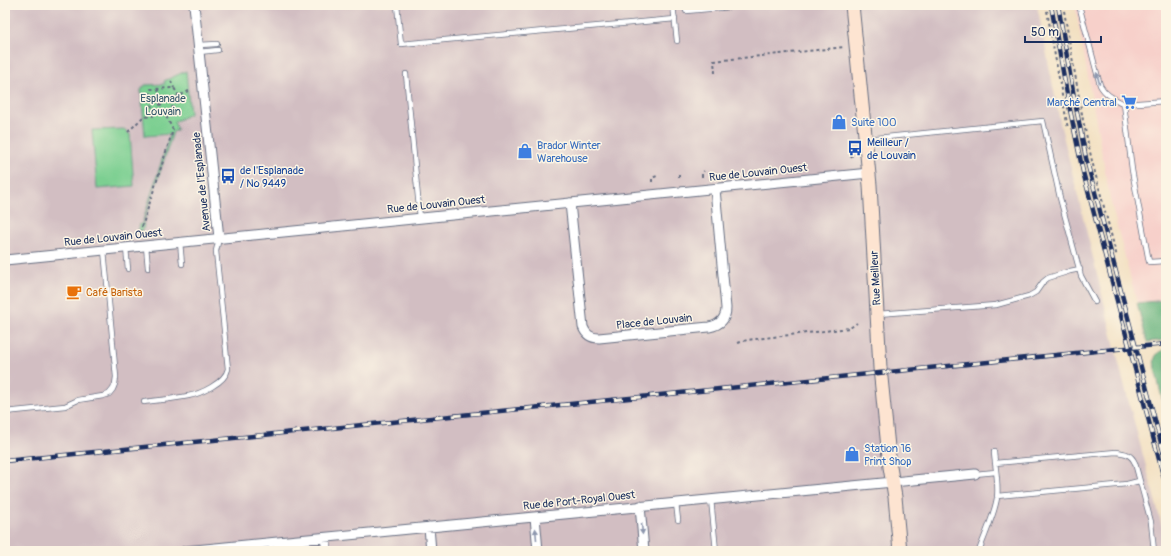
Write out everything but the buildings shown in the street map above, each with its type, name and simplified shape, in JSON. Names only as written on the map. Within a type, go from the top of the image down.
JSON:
[{"type":"street","name":"Avenue de l'Esplanade","points":[[194,5],[219,238]]},
{"type":"street","name":"Rue Meilleur","points":[[852,5],[868,173],[880,368],[900,551]]},
{"type":"street","name":"Rue de Louvain Ouest","points":[[5,260],[868,173]]},
{"type":"street","name":"Place de Louvain","points":[[570,203],[583,326],[590,336],[602,338],[709,327],[722,321],[726,314],[726,308],[715,189]]},
{"type":"street","name":"Rue de Port-Royal Ouest","points":[[185,551],[224,549],[429,527],[976,474]]},
{"type":"street","points":[[640,506],[644,551]]},
{"type":"street","points":[[535,517],[538,551]]},
{"type":"street","points":[[429,527],[431,551]]},
{"type":"street","points":[[326,538],[327,551]]},
{"type":"lane","points":[[397,5],[401,44],[675,19]]},
{"type":"lane","points":[[673,5],[677,42]]},
{"type":"lane","points":[[685,5],[686,11],[753,5]]},
{"type":"lane","points":[[1079,5],[1100,85],[1104,92],[1124,104],[1166,101]]},
{"type":"lane","points":[[199,48],[217,44]]},
{"type":"lane","points":[[199,48],[218,50]]},
{"type":"lane","points":[[406,74],[420,218]]},
{"type":"lane","points":[[1124,104],[1132,170],[1149,262],[1166,261]]},
{"type":"lane","points":[[865,139],[1043,121],[1060,198],[1081,276],[1095,302]]},
{"type":"lane","points":[[144,402],[193,395],[216,384],[226,375],[228,369],[216,251],[219,238]]},
{"type":"lane","points":[[180,242],[182,264]]},
{"type":"lane","points":[[146,246],[148,268]]},
{"type":"lane","points":[[126,248],[128,269]]},
{"type":"lane","points":[[5,412],[65,406],[78,400],[109,394],[113,389],[116,384],[116,377],[104,250]]},
{"type":"lane","points":[[876,314],[996,304],[1029,296],[1036,292],[1048,278],[1080,269]]},
{"type":"lane","points":[[979,551],[994,511],[997,496],[994,452]]},
{"type":"lane","points":[[995,463],[1123,452],[1128,454],[1133,460],[1151,522],[1154,551]]},
{"type":"lane","points":[[976,474],[996,472]]},
{"type":"lane","points":[[997,496],[1127,484],[1139,480]]},
{"type":"lane","points":[[711,499],[716,551]]},
{"type":"lane","points":[[676,503],[678,520]]},
{"type":"path","points":[[1046,5],[1068,129]]},
{"type":"path","points":[[1063,5],[1088,144],[1117,257]]},
{"type":"path","points":[[715,73],[714,61],[845,47]]},
{"type":"path","points":[[171,81],[178,96]]},
{"type":"path","points":[[128,132],[143,117],[153,116],[151,89],[174,88]]},
{"type":"path","points":[[158,89],[161,112]]},
{"type":"path","points":[[160,105],[189,91]]},
{"type":"path","points":[[169,101],[176,114]]},
{"type":"path","points":[[140,233],[173,130],[164,112],[152,113]]},
{"type":"path","points":[[850,155],[854,158]]},
{"type":"path","points":[[702,177],[702,172],[704,171]]},
{"type":"path","points":[[679,174],[679,179]]},
{"type":"path","points":[[652,182],[652,178],[657,176]]},
{"type":"path","points":[[738,343],[747,340],[850,328],[857,323]]},
{"type":"shaded area","points":[[5,5],[1037,5],[1061,127],[1124,384],[1166,541],[1166,551],[5,551]]},
{"type":"shaded area","name":"Marché Central","points":[[1075,5],[1166,5],[1166,300],[1137,303],[1110,199]]},
{"type":"green space","name":"Esplanade Louvain","points":[[186,71],[190,114],[174,122],[178,130],[173,132],[143,224],[142,232],[138,233],[170,134],[145,136],[141,90],[145,85],[165,84],[164,81]]},
{"type":"green space","points":[[124,129],[130,134],[134,186],[97,189],[92,130]]},
{"type":"green space","points":[[1166,300],[1166,340],[1147,342],[1137,303]]},
{"type":"green space","points":[[1166,348],[1166,415],[1154,361],[1157,354]]},
{"type":"railway","points":[[1051,5],[1083,172],[1166,486]]},
{"type":"railway","points":[[1058,5],[1086,158],[1166,462]]},
{"type":"railway","points":[[5,461],[1166,344]]},
{"type":"place","name":"Marché Central","points":[[1129,102]]},
{"type":"place","name":"Suite 100","points":[[839,122]]},
{"type":"place","name":"Meilleur / de Louvain","points":[[855,148]]},
{"type":"place","name":"Brador Winter Warehouse","points":[[525,151]]},
{"type":"place","name":"de l'Esplanade / No 9449","points":[[228,176]]},
{"type":"place","name":"Café Barista","points":[[74,292]]},
{"type":"place","name":"Station 16 Print Shop","points":[[852,454]]}]
